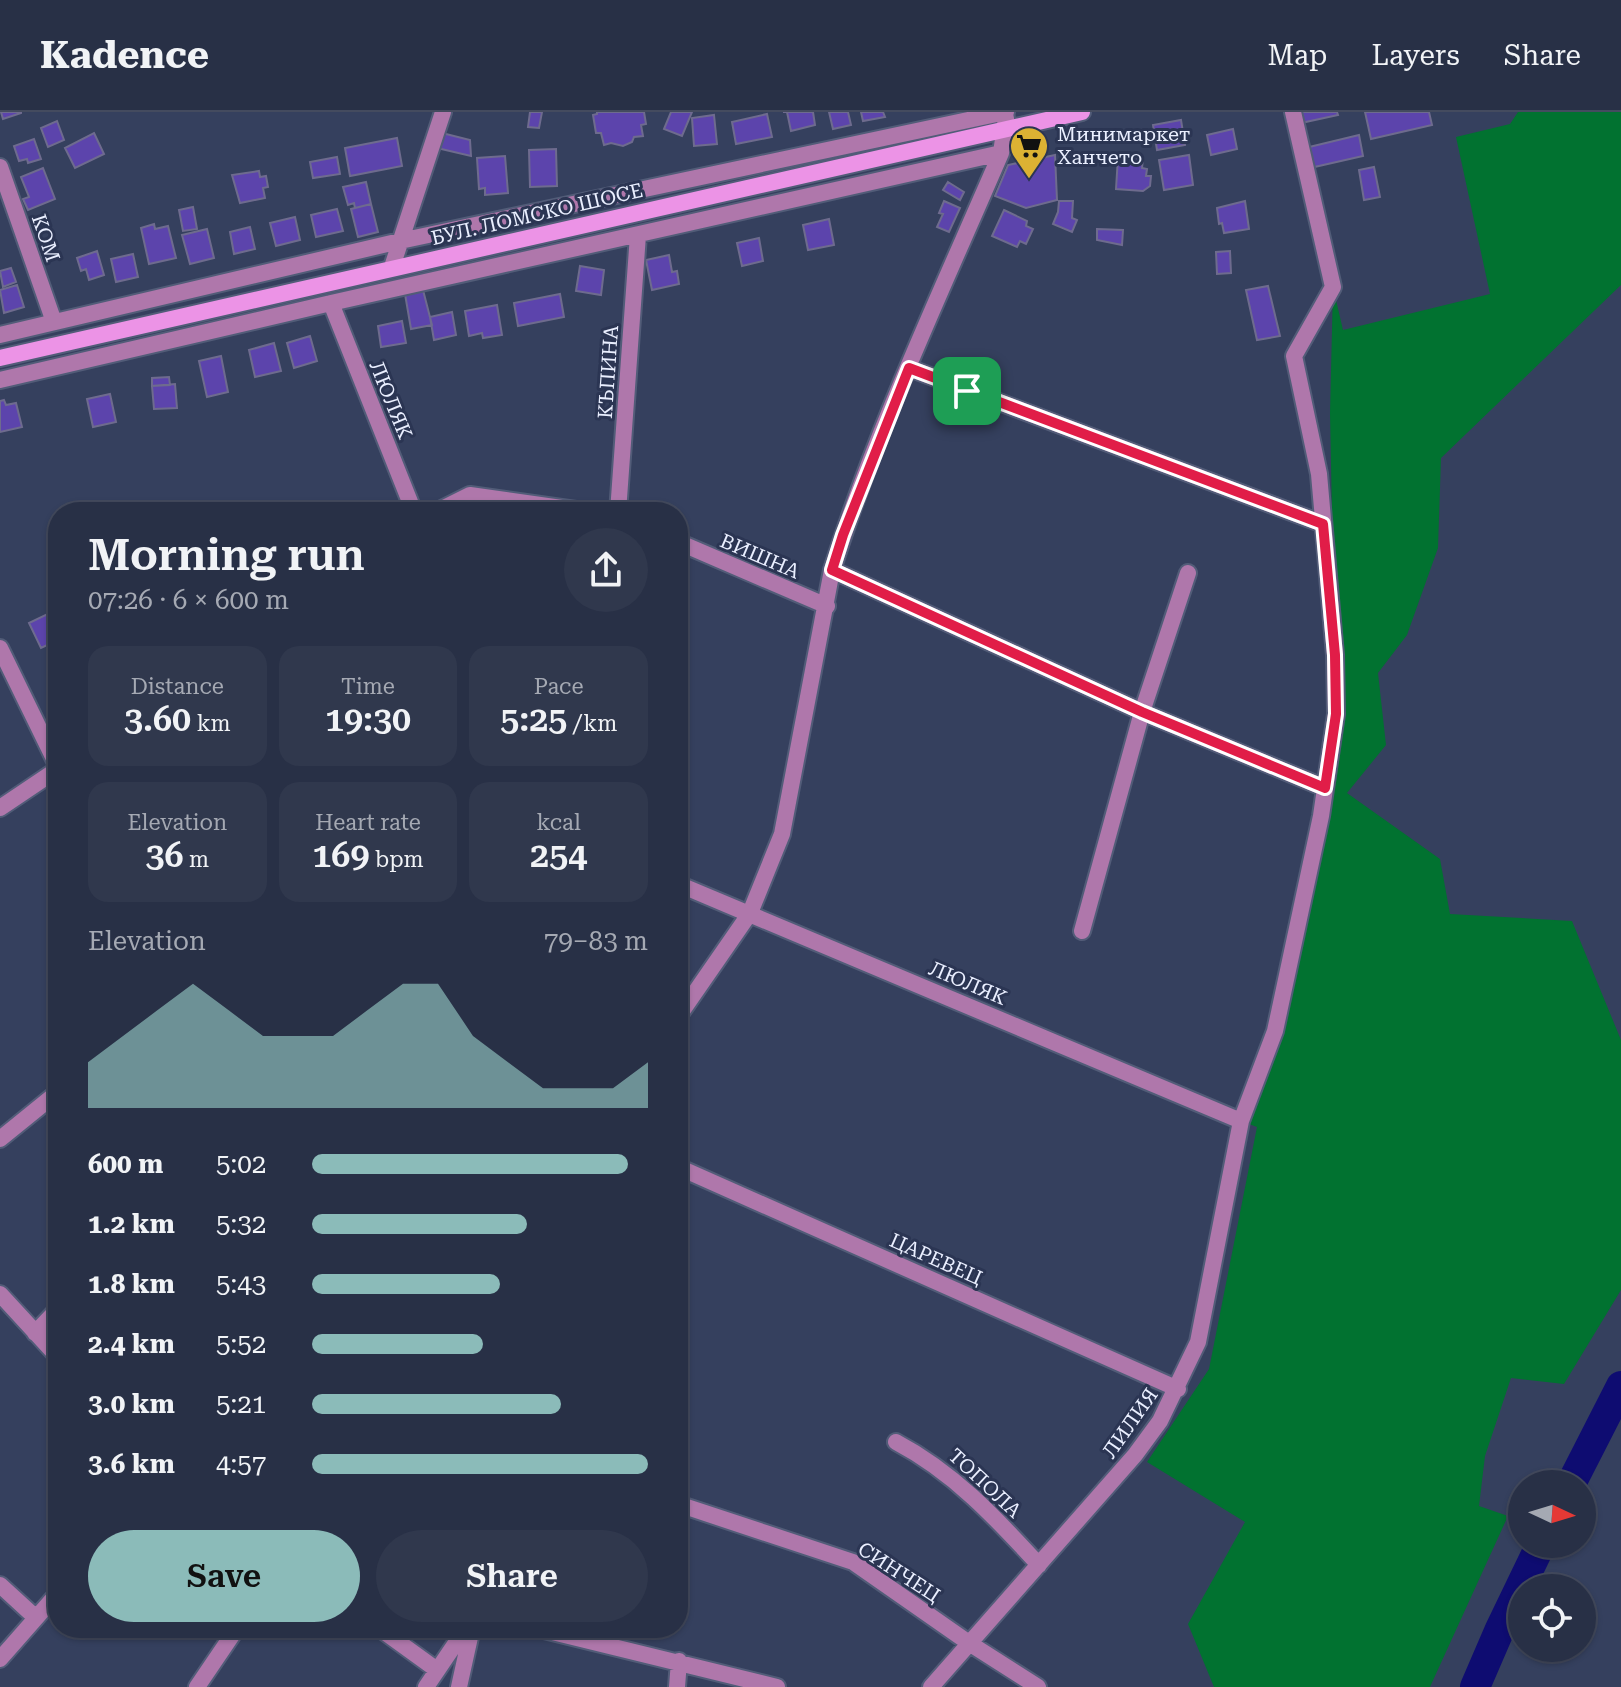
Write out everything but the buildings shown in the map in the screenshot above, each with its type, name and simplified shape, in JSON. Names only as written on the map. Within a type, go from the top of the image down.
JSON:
[{"type":"main road","name":"БУЛ. ЛОМСКО ШОСЕ","points":[[0,358],[1082,112]]},
{"type":"street","points":[[392,267],[443,112]]},
{"type":"street","points":[[0,335],[400,241],[1006,112],[1001,153],[909,368],[832,570],[782,834],[750,913],[688,1003]]},
{"type":"street","name":"ЛИЛИЯ","points":[[931,1687],[1135,1455],[1178,1389],[1202,1326],[1241,1121],[1275,1031],[1316,849],[1336,714],[1335,655],[1319,474],[1294,356],[1333,287],[1293,112]]},
{"type":"street","points":[[0,380],[1001,153]]},
{"type":"street","name":"КОМ","points":[[0,167],[54,322]]},
{"type":"street","name":"КЪПИНА","points":[[619,502],[638,235]]},
{"type":"street","points":[[421,261],[425,282]]},
{"type":"street","name":"ЛЮЛЯК","points":[[331,303],[410,502]]},
{"type":"street","points":[[909,368],[1323,524]]},
{"type":"street","points":[[456,502],[470,495],[519,502]]},
{"type":"street","name":"ВИШНА","points":[[688,546],[827,606]]},
{"type":"street","points":[[832,570],[1142,712],[1325,788]]},
{"type":"street","points":[[1082,931],[1142,712],[1188,573]]},
{"type":"street","points":[[0,648],[48,747]]},
{"type":"street","points":[[0,808],[48,775]]},
{"type":"street","name":"ЛЮЛЯК","points":[[688,888],[1241,1121]]},
{"type":"street","points":[[0,1139],[48,1100]]},
{"type":"street","name":"ЦАРЕВЕЦ","points":[[688,1171],[1178,1389]]},
{"type":"street","points":[[0,1294],[48,1347]]},
{"type":"street","points":[[35,1333],[48,1319]]},
{"type":"street","name":"ТОПОЛА","points":[[896,1442],[927,1458],[957,1480],[1039,1565]]},
{"type":"street","name":"СИНЧЕЦ","points":[[688,1507],[853,1562],[1038,1687]]},
{"type":"street","points":[[0,1585],[35,1617]]},
{"type":"street","points":[[0,1659],[48,1603]]},
{"type":"street","points":[[197,1687],[230,1638]]},
{"type":"street","points":[[393,1638],[437,1670]]},
{"type":"street","points":[[426,1687],[459,1638]]},
{"type":"street","points":[[459,1687],[470,1638]]},
{"type":"street","points":[[579,1638],[777,1687]]},
{"type":"street","points":[[677,1687],[679,1661]]},
{"type":"green space","points":[[1518,112],[1621,112],[1621,285],[1441,458],[1438,548],[1407,635],[1378,673],[1386,745],[1347,793],[1440,859],[1450,914],[1572,921],[1621,1040],[1621,1290],[1564,1384],[1511,1378],[1485,1456],[1479,1506],[1508,1516],[1430,1687],[1214,1687],[1188,1624],[1245,1522],[1147,1462],[1209,1369],[1257,1127],[1241,1121],[1275,1031],[1336,714],[1330,413],[1333,287],[1343,330],[1490,294],[1456,137],[1510,124]]},
{"type":"waterway","points":[[1578,1470],[1621,1386]]},
{"type":"waterway","points":[[1475,1687],[1534,1558]]},
{"type":"place","name":"Минимаркет Ханчето","points":[[1029,180]]},
{"type":"route","points":[[909,368],[967,391],[1323,524],[1335,655],[1336,714],[1325,788],[1142,712],[832,570],[909,368]]}]
